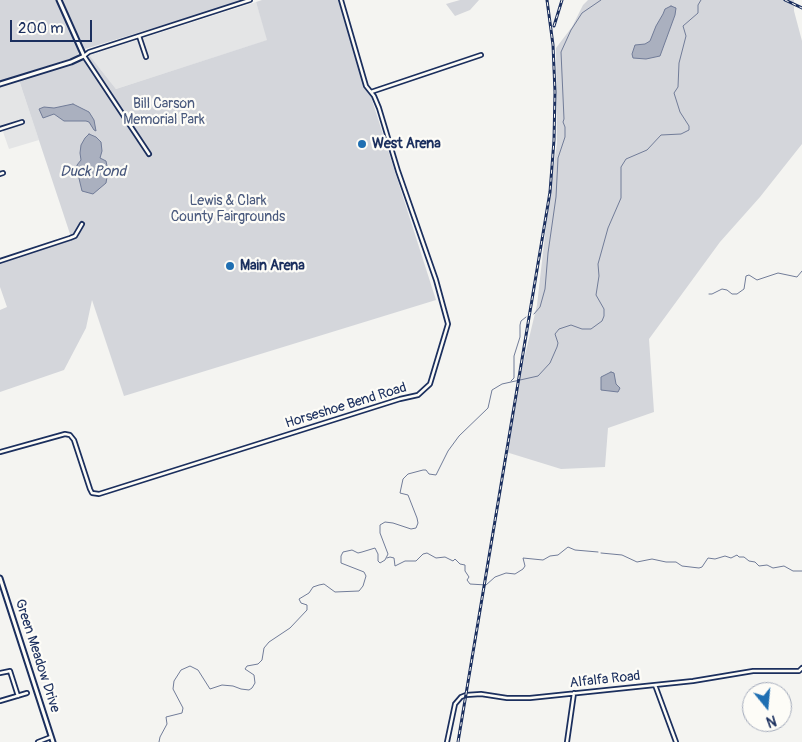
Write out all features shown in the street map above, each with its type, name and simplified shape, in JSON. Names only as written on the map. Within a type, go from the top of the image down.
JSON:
[{"type":"main road","points":[[0,84],[84,56],[59,0]]},
{"type":"main road","name":"Green Meadow Drive","points":[[0,578],[53,742]]},
{"type":"street","points":[[149,154],[84,56],[89,52],[250,0]]},
{"type":"street","name":"Horseshoe Bend Road","points":[[0,452],[70,434],[74,440],[90,489],[92,493],[99,494],[418,394],[427,388],[432,379],[448,324],[436,280],[398,171],[379,108],[366,86],[341,0]]},
{"type":"street","points":[[139,36],[146,57]]},
{"type":"street","points":[[371,92],[481,55]]},
{"type":"street","points":[[0,129],[22,122]]},
{"type":"street","points":[[0,261],[75,236],[82,224]]},
{"type":"street","name":"Alfalfa Road","points":[[448,742],[455,704],[464,696],[481,694],[517,699],[693,681],[753,671],[800,672],[802,668]]},
{"type":"street","points":[[0,673],[10,671],[18,696]]},
{"type":"street","points":[[654,685],[676,742]]},
{"type":"street","points":[[0,701],[27,693]]},
{"type":"street","points":[[567,742],[574,693]]},
{"type":"street","points":[[38,742],[52,737]]},
{"type":"shaded area","points":[[256,2],[268,40],[116,89],[90,56],[90,55]]},
{"type":"shaded area","points":[[19,80],[39,140],[9,149],[2,129],[0,129],[0,86]]},
{"type":"green space","points":[[0,0],[57,0],[79,47],[78,56],[0,81]]},
{"type":"green space","points":[[62,0],[245,0],[85,49]]},
{"type":"green space","name":"Lewis & Clark County Fairgrounds","points":[[262,0],[340,0],[436,300],[124,396],[92,300],[86,328],[64,370],[0,392],[0,310],[7,307],[0,287],[0,263],[72,240],[19,80],[90,56],[116,89],[267,40],[256,2]]},
{"type":"green space","points":[[460,0],[479,0],[470,10],[455,16],[446,4]]},
{"type":"green space","points":[[588,0],[794,0],[794,11],[802,41],[802,144],[760,197],[720,242],[649,339],[654,412],[608,428],[605,467],[561,469],[506,452],[519,380],[537,305],[557,143],[556,48],[572,27],[583,5]]},
{"type":"water","points":[[671,6],[676,8],[675,15],[660,56],[646,59],[633,58],[632,54],[635,45],[645,44],[650,41],[665,9]]},
{"type":"water","points":[[73,104],[89,112],[94,120],[96,131],[86,121],[64,121],[54,114],[43,118],[39,109]]},
{"type":"water","name":"Duck Pond","points":[[89,134],[101,142],[102,151],[100,158],[106,161],[108,171],[106,183],[93,194],[82,191],[77,170],[77,165],[81,160],[81,145]]},
{"type":"water","points":[[611,372],[614,373],[616,384],[620,388],[618,392],[601,390],[601,377]]},
{"type":"waterway","points":[[534,314],[540,307],[545,289],[556,197],[558,158],[565,137],[561,52],[571,30],[582,13],[601,0]]},
{"type":"waterway","points":[[159,742],[167,724],[166,717],[182,713],[183,708],[173,689],[174,681],[181,670],[190,666],[198,670],[210,689],[222,685],[249,690],[252,688],[255,683],[254,675],[245,669],[247,666],[258,664],[262,660],[264,648],[269,642],[290,628],[307,610],[307,605],[301,603],[299,599],[309,593],[313,587],[319,585],[324,584],[335,592],[359,591],[363,586],[366,576],[364,572],[341,563],[343,552],[352,550],[358,553],[375,548],[380,563],[385,560],[388,554],[380,533],[380,525],[385,522],[411,529],[416,528],[417,518],[408,495],[400,493],[403,479],[408,474],[423,470],[426,470],[429,474],[436,475],[448,451],[459,436],[488,408],[492,390],[502,384],[538,376],[550,363],[557,347],[558,343],[555,334],[559,329],[571,325],[582,329],[591,329],[602,321],[604,309],[596,295],[599,276],[598,264],[608,228],[621,198],[621,167],[626,159],[647,150],[661,135],[681,134],[689,130],[689,126],[680,112],[674,93],[678,87],[679,63],[686,36],[683,26],[698,13],[698,5],[701,0]]},
{"type":"waterway","points":[[709,294],[722,289],[732,294],[737,294],[744,289],[746,276],[749,275],[757,280],[778,273],[797,277],[802,271]]},
{"type":"waterway","points":[[511,381],[514,378],[514,356],[520,337],[520,325],[521,321],[526,317]]},
{"type":"waterway","points":[[387,558],[394,558],[395,566],[405,561],[416,561],[423,554],[427,553],[436,558],[445,557],[453,561],[455,559],[460,564],[465,565],[465,571],[469,577],[467,580],[470,584],[486,585],[495,577],[506,573],[515,574],[523,569],[525,566],[523,558],[543,560],[550,556],[558,555],[568,547],[575,550],[598,552]]},
{"type":"waterway","points":[[601,553],[622,555],[637,562],[652,559],[676,562],[682,566],[699,568],[702,567],[708,558],[715,559],[725,556],[731,558],[737,555],[755,562],[759,566],[767,565],[773,568],[784,566],[793,571],[802,571]]},
{"type":"railway","points":[[458,742],[550,192],[555,92],[553,45],[547,0]]},
{"type":"railway","points":[[554,26],[562,0]]},
{"type":"railway","points":[[785,0],[802,8]]},
{"type":"place","name":"West Arena","points":[[362,144]]},
{"type":"place","name":"Main Arena","points":[[230,266]]},
{"type":"park label","name":"Bill Carson Memorial Park","points":[[164,112]]}]
